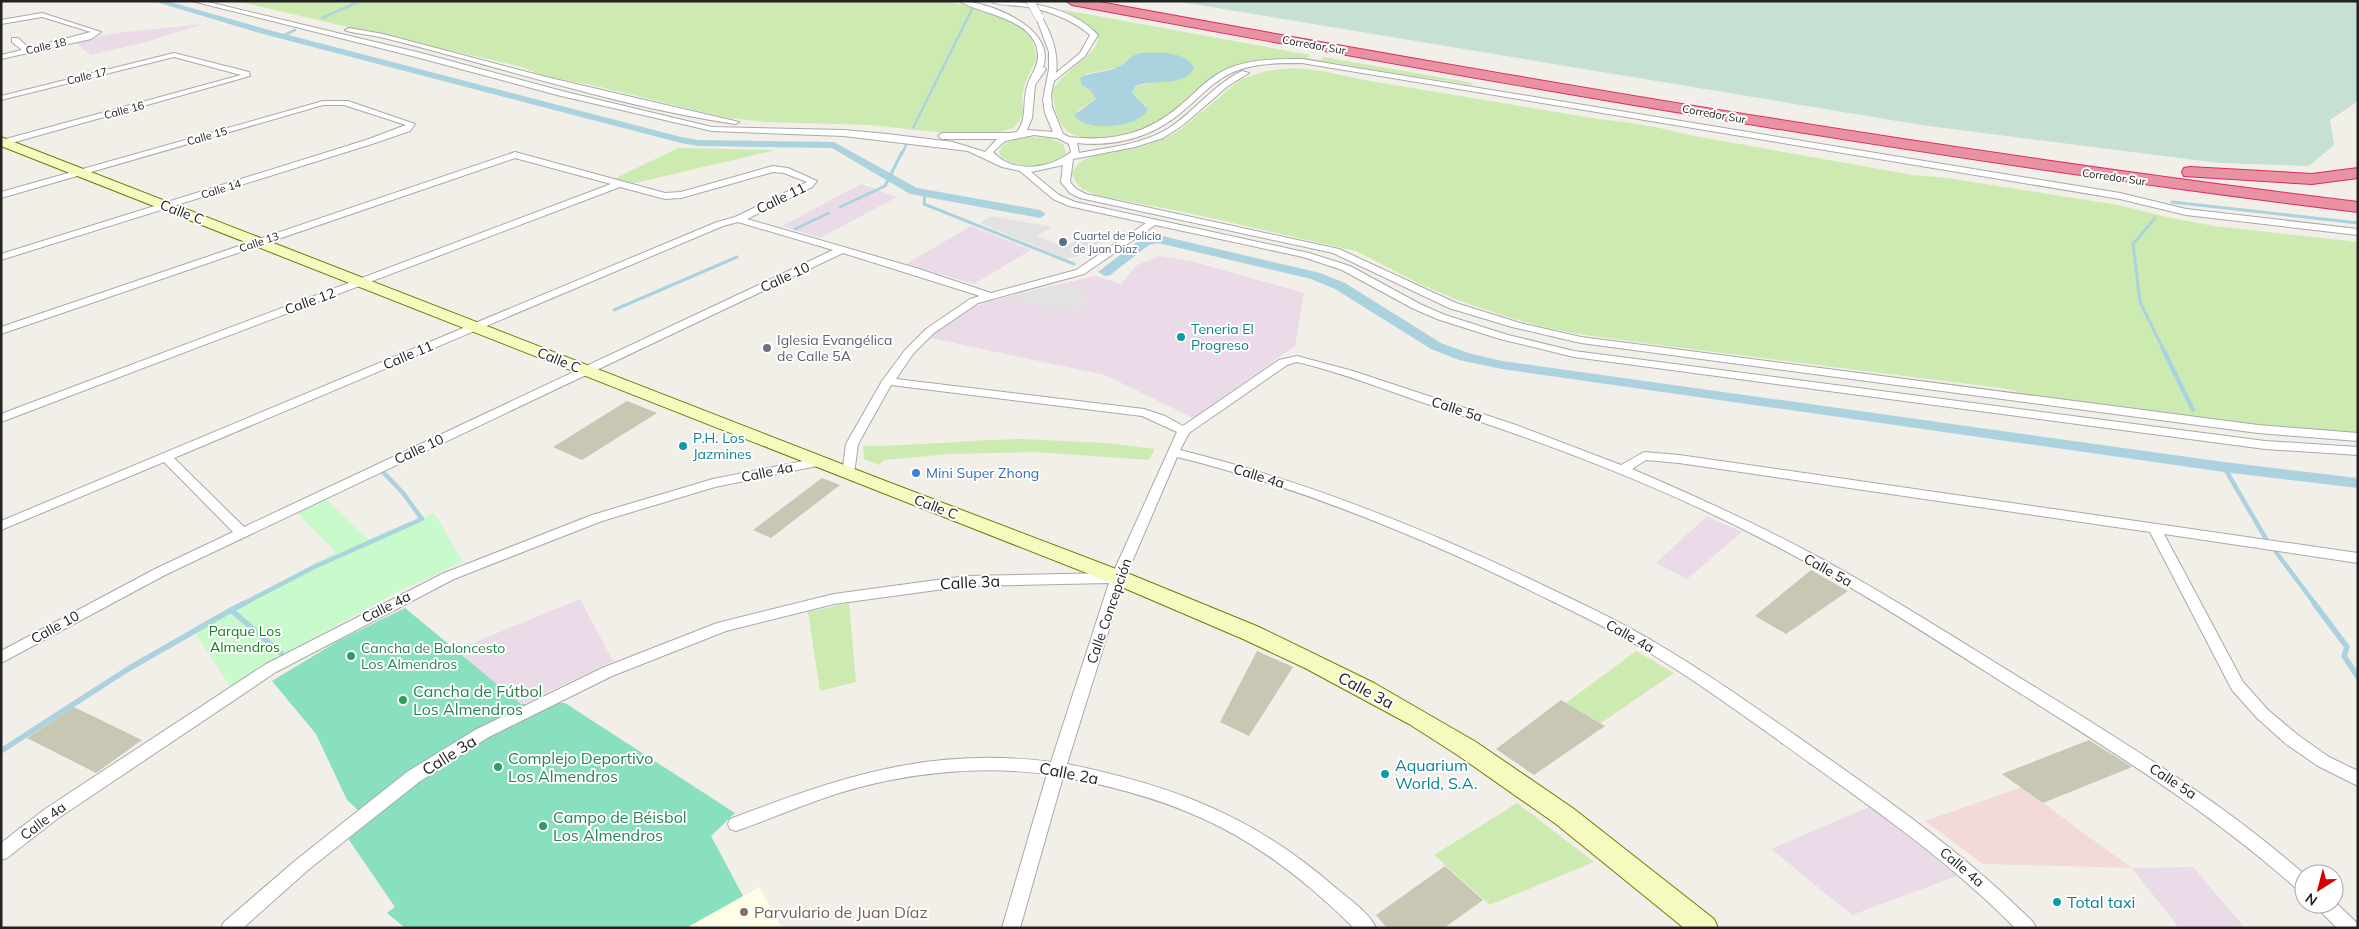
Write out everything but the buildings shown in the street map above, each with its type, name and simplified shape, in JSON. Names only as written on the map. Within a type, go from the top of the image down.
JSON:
[{"type":"highway","name":"Corredor Sur","points":[[1072,1],[1258,36],[1939,152],[2131,179],[2358,207]]},
{"type":"highway","name":"Corredor Sur","points":[[1120,1],[1940,139],[2159,170],[2358,193]]},
{"type":"highway","points":[[2159,170],[2312,178],[2358,173]]},
{"type":"street","points":[[196,1],[418,55],[620,108],[712,129],[889,134]]},
{"type":"street","points":[[224,1],[338,28],[383,36],[720,121],[847,126],[931,139],[971,150],[992,158],[999,163],[1024,169],[1048,167],[1069,159],[1130,145],[1170,131],[1240,75],[1268,68],[1299,66],[2107,200],[2190,218],[2358,238]]},
{"type":"street","points":[[962,1],[1007,17],[1031,32],[1041,46],[1042,58],[1029,89],[1030,116],[1027,126],[1020,134]]},
{"type":"street","points":[[993,1],[1048,9],[1069,16],[1084,25],[1094,35],[1090,46],[1067,69],[1052,79]]},
{"type":"street","points":[[1030,1],[1052,46],[1052,79],[1047,89],[1049,108],[1052,124],[1075,148],[1069,159],[1065,182],[1073,191],[1096,200],[1188,218],[1336,251],[1359,259],[1411,288],[1452,306],[1469,319],[1504,337]]},
{"type":"street","name":"Calle 18","points":[[1,22],[37,15],[48,16],[97,32],[92,36],[1,57]]},
{"type":"street","points":[[15,40],[28,51]]},
{"type":"street","name":"Calle 16","points":[[2,142],[246,76],[246,74],[174,55]]},
{"type":"street","name":"Calle 17","points":[[1,98],[174,55]]},
{"type":"street","points":[[418,55],[456,55]]},
{"type":"street","points":[[456,55],[458,62],[466,68]]},
{"type":"street","points":[[1036,74],[1053,58]]},
{"type":"street","points":[[931,139],[1010,136],[1034,132],[1092,142],[1135,136],[1166,121],[1221,76],[1236,69],[1275,61],[1302,61],[2120,196],[2186,212],[2358,232]]},
{"type":"street","name":"Calle 15","points":[[1,195],[331,102],[345,103],[408,122],[410,126]]},
{"type":"street","points":[[620,108],[663,108],[671,116],[685,123]]},
{"type":"street","name":"Calle 14","points":[[1,257],[369,142],[410,126]]},
{"type":"street","points":[[992,158],[989,152],[991,146],[1010,136]]},
{"type":"street","name":"Calle C","points":[[2,142],[1118,578]]},
{"type":"street","name":"Calle 13","points":[[1,331],[517,154],[619,184]]},
{"type":"street","name":"Calle 11","points":[[1,526],[720,224],[738,219],[809,185],[813,181],[785,170],[774,169],[681,195],[670,196],[619,184]]},
{"type":"street","points":[[1024,169],[1056,197],[1072,204],[1306,255],[1346,268],[1441,317],[1504,337],[1574,354],[2265,445],[2358,451]]},
{"type":"street","name":"Calle 12","points":[[1,418],[619,184]]},
{"type":"street","points":[[1136,208],[1148,214],[1152,222]]},
{"type":"street","points":[[848,474],[852,444],[888,381],[909,352],[930,331],[961,308],[989,296],[1080,272],[1152,222],[1169,218],[1188,218]]},
{"type":"street","points":[[738,219],[912,270],[989,296]]},
{"type":"street","name":"Calle 10","points":[[1,658],[87,610],[242,533],[841,250]]},
{"type":"street","points":[[1379,286],[1414,298],[1452,306],[1518,327],[1581,340],[2258,429],[2358,437]]},
{"type":"street","name":"Calle Concepción","points":[[1011,928],[1057,769],[1118,578],[1173,452],[1184,431],[1283,362],[1297,359]]},
{"type":"street","name":"Calle 5a","points":[[1297,359],[1483,417],[1621,470],[1740,522],[1795,551],[1929,628],[2203,801],[2254,839],[2294,875]]},
{"type":"street","points":[[1773,380],[1808,380],[1837,374],[1871,388],[1909,398]]},
{"type":"street","points":[[888,381],[1144,413],[1161,419],[1184,431]]},
{"type":"street","name":"Calle 4a","points":[[1173,452],[1264,477],[1334,500],[1408,529],[1472,556],[1649,646],[1741,706],[1901,818],[1967,870],[2027,928]]},
{"type":"street","points":[[1621,470],[1644,456],[1670,458],[2358,558]]},
{"type":"street","points":[[166,457],[242,533]]},
{"type":"street","name":"Calle 4a","points":[[1,853],[51,814],[271,668],[448,576],[597,518],[713,484],[818,462]]},
{"type":"street","points":[[2155,529],[2236,686],[2274,726],[2305,749],[2358,779]]},
{"type":"street","name":"Calle 3a","points":[[230,928],[302,865],[413,777],[482,734],[541,703],[625,665],[722,627],[834,599],[966,581],[1118,578],[1252,633],[1318,664],[1393,705],[1479,756],[1558,811],[1647,878],[1704,928]]},
{"type":"street","name":"Calle 2a","points":[[736,824],[835,789],[898,772],[979,765],[1057,769],[1172,796],[1237,826],[1297,866],[1335,897],[1367,928]]},
{"type":"street","points":[[2335,914],[2350,928]]},
{"type":"shaded area","points":[[1175,1],[2358,1],[2358,101],[2330,120],[2334,145],[2309,166],[2219,163],[1921,125]]},
{"type":"shaded area","points":[[203,24],[146,42],[91,55],[74,42],[116,33]]},
{"type":"shaded area","points":[[861,184],[897,197],[820,238],[782,226]]},
{"type":"shaded area","points":[[992,216],[1052,227],[1037,236],[1065,247],[1083,236],[1100,242],[1079,256],[1066,259],[980,223]]},
{"type":"shaded area","points":[[971,226],[1031,250],[974,284],[906,264]]},
{"type":"shaded area","points":[[1160,256],[1191,261],[1304,293],[1295,346],[1193,418],[1105,375],[930,338],[966,311],[985,302],[1095,276],[1121,284],[1137,265]]},
{"type":"shaded area","points":[[1058,285],[1085,290],[1080,296],[1089,297],[1079,311],[1006,299],[1012,298],[1012,295]]},
{"type":"shaded area","points":[[627,401],[657,413],[582,460],[553,447]]},
{"type":"shaded area","points":[[822,478],[840,485],[771,538],[753,530]]},
{"type":"shaded area","points":[[1707,516],[1742,532],[1687,579],[1656,563]]},
{"type":"shaded area","points":[[1811,570],[1848,591],[1786,634],[1755,616]]},
{"type":"shaded area","points":[[580,599],[613,661],[521,705],[456,650]]},
{"type":"shaded area","points":[[1257,651],[1293,667],[1249,736],[1220,722]]},
{"type":"shaded area","points":[[1561,700],[1605,726],[1534,775],[1496,749]]},
{"type":"shaded area","points":[[74,707],[142,740],[96,773],[27,738]]},
{"type":"shaded area","points":[[2089,740],[2132,767],[2043,803],[2002,774]]},
{"type":"shaded area","points":[[2022,787],[2132,868],[1983,864],[1925,821]]},
{"type":"shaded area","points":[[1871,806],[1957,876],[1852,915],[1771,849]]},
{"type":"shaded area","points":[[1445,866],[1483,900],[1444,928],[1387,928],[1376,915]]},
{"type":"shaded area","points":[[2193,867],[2245,928],[2179,928],[2132,868]]},
{"type":"shaded area","name":"Parvulario de Juan Díaz","points":[[759,887],[782,928],[686,928],[749,893]]},
{"type":"green space","points":[[236,1],[947,1],[980,9],[1006,19],[1020,27],[1032,39],[1037,58],[1025,83],[1022,96],[1023,115],[1014,128],[986,135],[965,135],[870,125],[765,122],[723,117],[592,85],[543,76],[522,67]]},
{"type":"green space","points":[[1063,11],[1310,55],[1307,58],[1321,60],[1324,57],[1473,83],[1471,85],[1320,61],[1283,59],[1264,61],[1248,64],[1210,80],[1167,117],[1151,127],[1113,138],[1087,138],[1066,130],[1060,122],[1052,91],[1093,50],[1097,41],[1095,32],[1084,22]],"holes":[[[1167,54],[1187,59],[1188,76],[1137,86],[1132,93],[1147,107],[1120,125],[1105,125],[1077,111],[1096,99],[1090,90],[1082,85],[1086,74],[1120,67],[1127,60]]]},
{"type":"green space","points":[[1296,68],[1598,119],[1644,125],[1689,135],[1913,175],[1947,178],[2118,205],[2214,226],[2358,242],[2358,433],[2263,426],[2043,398],[2008,389],[1578,334],[1543,327],[1455,299],[1420,284],[1356,251],[1184,212],[1100,196],[1082,189],[1076,183],[1072,173],[1078,165],[1094,155],[1143,146],[1162,139],[1180,130],[1240,80],[1266,71]]},
{"type":"green space","points":[[1028,137],[1049,138],[1063,144],[1066,153],[1052,162],[1034,166],[1015,164],[1000,156],[999,151],[1005,144]]},
{"type":"green space","points":[[678,148],[776,150],[631,184],[614,179]]},
{"type":"green space","points":[[1023,439],[1106,443],[1155,449],[1149,460],[1034,452],[950,454],[885,460],[879,465],[864,459],[863,446]]},
{"type":"green space","name":"Parque Los Almendros","points":[[326,499],[368,539],[434,513],[463,562],[391,595],[231,688],[195,633],[190,630],[336,552],[297,513]]},
{"type":"green space","points":[[849,603],[856,682],[820,691],[808,612]]},
{"type":"green space","name":"Complejo Deportivo Los Almendros","points":[[405,608],[521,704],[565,703],[735,813],[711,836],[743,896],[686,928],[405,928],[387,913],[395,907],[349,840],[358,810],[347,800],[316,734],[272,681],[338,641]]},
{"type":"green space","points":[[1636,651],[1674,673],[1601,723],[1566,703]]},
{"type":"green space","points":[[1517,803],[1594,862],[1490,905],[1434,855]]},
{"type":"water","points":[[1141,53],[1163,53],[1179,56],[1191,63],[1194,69],[1183,78],[1136,86],[1132,93],[1148,109],[1134,121],[1112,126],[1100,126],[1080,121],[1074,115],[1096,99],[1090,90],[1082,85],[1080,78],[1113,69]]},
{"type":"waterway","points":[[157,1],[266,32],[681,140],[698,143],[834,145],[914,191],[1040,214]]},
{"type":"waterway","points":[[322,18],[360,1]]},
{"type":"waterway","points":[[913,128],[972,9]]},
{"type":"waterway","points":[[282,36],[295,30]]},
{"type":"waterway","points":[[902,154],[906,145]]},
{"type":"waterway","points":[[840,207],[885,186],[902,152]]},
{"type":"waterway","points":[[925,193],[924,204],[1074,264]]},
{"type":"waterway","points":[[2172,202],[2358,223]]},
{"type":"waterway","points":[[795,229],[829,213]]},
{"type":"waterway","points":[[2155,218],[2133,244],[2140,302],[2164,351]]},
{"type":"waterway","points":[[1105,272],[1145,242],[1158,239],[1315,276],[1340,286],[1436,346],[1464,357],[1502,365],[2224,467],[2358,483]]},
{"type":"waterway","points":[[614,310],[737,257]]},
{"type":"waterway","points":[[2163,349],[2193,410]]},
{"type":"waterway","points":[[2224,467],[2266,539]]},
{"type":"waterway","points":[[243,604],[314,567],[422,519],[403,493],[384,473]]},
{"type":"waterway","points":[[2276,552],[2315,604]]},
{"type":"waterway","points":[[2314,603],[2347,647],[2344,656],[2358,677]]},
{"type":"waterway","points":[[231,610],[243,604]]},
{"type":"waterway","points":[[1,751],[128,669],[231,610]]},
{"type":"waterway","points":[[231,610],[281,653]]},
{"type":"place","name":"Cuartel de Policia de Juan Diaz","points":[[1063,242]]},
{"type":"place","name":"Teneria El Progreso","points":[[1181,337]]},
{"type":"place","name":"Iglesia Evangélica de Calle 5A","points":[[767,348]]},
{"type":"place","name":"P.H. Los Jazmines","points":[[683,446]]},
{"type":"place","name":"Mini Super Zhong","points":[[916,473]]},
{"type":"place","name":"Cancha de Baloncesto Los Almendros","points":[[351,656]]},
{"type":"place","name":"Cancha de Fútbol Los Almendros","points":[[403,700]]},
{"type":"place","name":"Complejo Deportivo Los Almendros","points":[[498,767]]},
{"type":"place","name":"Aquarium World, S.A.","points":[[1385,774]]},
{"type":"place","name":"Campo de Béisbol Los Almendros","points":[[543,826]]},
{"type":"place","name":"Total taxi","points":[[2057,902]]},
{"type":"place","name":"Parvulario de Juan Díaz","points":[[744,912]]}]
